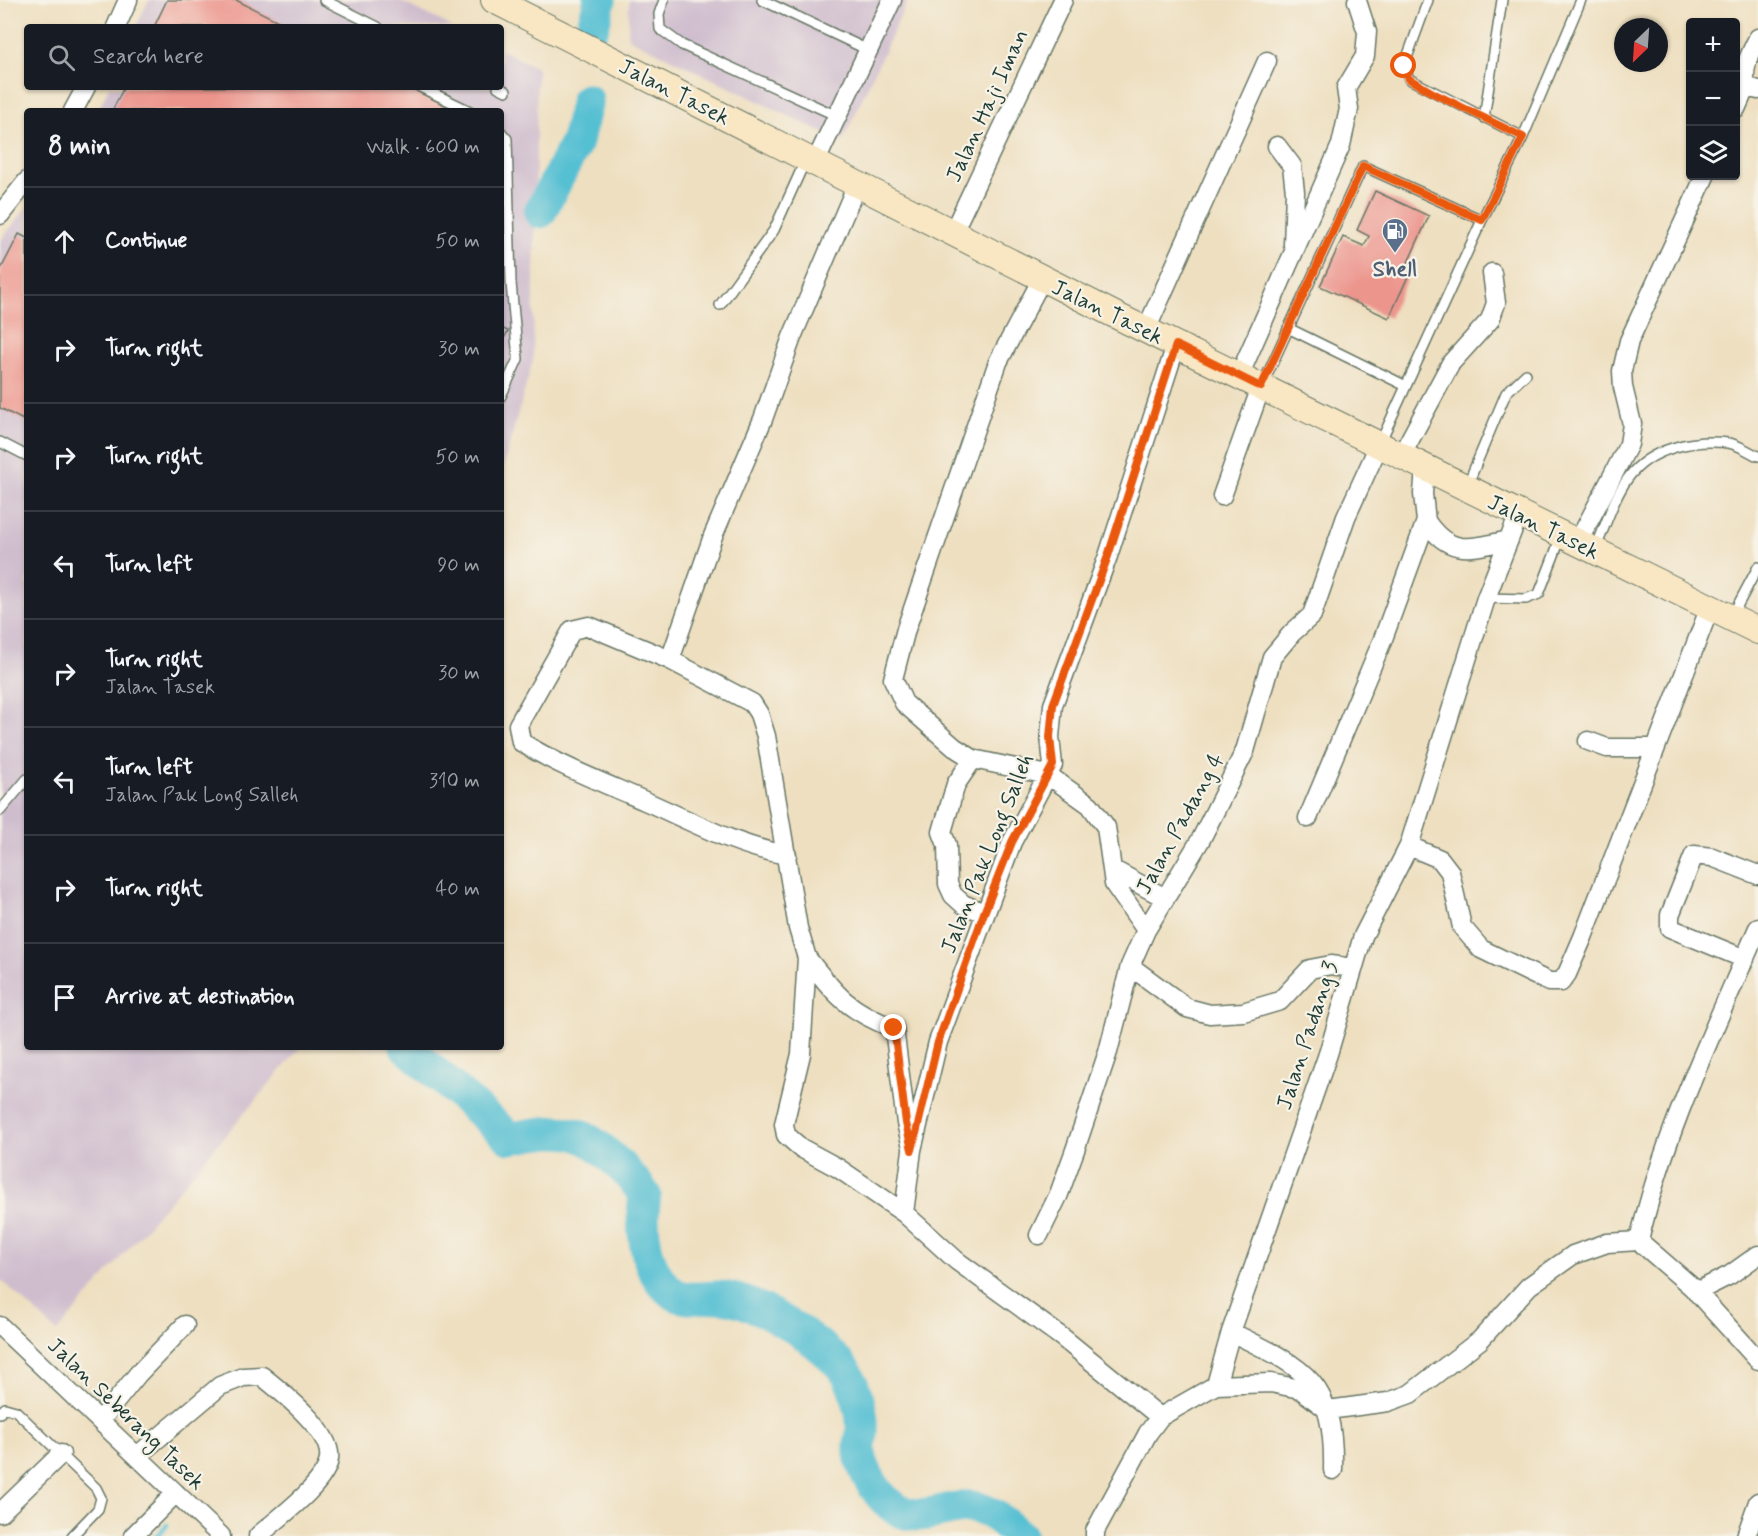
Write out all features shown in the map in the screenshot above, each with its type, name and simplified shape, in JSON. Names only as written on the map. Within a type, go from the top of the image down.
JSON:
[{"type":"main road","name":"Jalan Tasek","points":[[494,0],[858,182],[1042,279],[1758,632]]},
{"type":"street","points":[[117,24],[128,0]]},
{"type":"street","points":[[811,159],[837,116],[892,0]]},
{"type":"street","name":"Jalan Haji Iman","points":[[953,232],[1063,0]]},
{"type":"street","points":[[1222,496],[1250,382],[1292,255],[1341,145],[1349,109],[1346,88],[1365,56],[1367,32],[1357,1]]},
{"type":"street","points":[[1740,104],[1752,88],[1744,74],[1746,62],[1758,38]]},
{"type":"street","points":[[1146,330],[1267,61]]},
{"type":"street","points":[[75,108],[84,90]]},
{"type":"street","points":[[1276,146],[1292,165],[1295,192],[1292,255]]},
{"type":"street","points":[[1578,542],[1629,444],[1632,424],[1623,387],[1622,371],[1629,341],[1703,180]]},
{"type":"street","points":[[670,660],[713,536],[763,419],[792,337],[858,182]]},
{"type":"street","points":[[0,215],[24,185]]},
{"type":"street","name":"Jalan Padang 4","points":[[1039,1235],[1059,1194],[1075,1150],[1108,1052],[1130,966],[1146,930],[1201,839],[1245,752],[1272,657],[1292,633],[1312,615],[1346,517],[1451,363],[1490,320],[1496,303],[1492,273]]},
{"type":"street","points":[[1042,279],[998,362],[906,629],[893,679],[904,703],[954,747],[973,759],[1048,775],[1090,805],[1106,827],[1114,884],[1146,930]]},
{"type":"street","name":"Jalan Pak Long Salleh","points":[[904,1213],[912,1150],[938,1042],[1012,842],[1053,765],[1050,737],[1053,705],[1108,556],[1176,345]]},
{"type":"street","points":[[1308,818],[1383,639],[1426,521],[1423,494],[1425,467]]},
{"type":"street","name":"Jalan Padang 3","points":[[1216,1385],[1231,1332],[1328,1054],[1363,936],[1409,846],[1434,772],[1486,598],[1519,514]]},
{"type":"street","points":[[1426,521],[1437,537],[1455,546],[1477,547],[1509,540]]},
{"type":"street","points":[[1409,846],[1440,859],[1450,872],[1462,927],[1481,949],[1549,982],[1561,982],[1567,974],[1583,937],[1654,748],[1721,613]]},
{"type":"street","points":[[787,855],[770,852],[722,834],[580,772],[521,742],[518,724],[572,630],[589,626],[670,660],[744,698],[759,714],[787,855],[798,928],[807,958],[801,1054],[784,1124],[786,1135],[801,1148],[838,1168],[904,1213],[957,1261],[1063,1338],[1160,1417]]},
{"type":"street","points":[[1588,741],[1607,748],[1654,748]]},
{"type":"street","points":[[973,759],[956,784],[942,832],[947,845],[948,884],[952,895],[963,904],[984,913]]},
{"type":"street","points":[[1745,959],[1670,928],[1670,915],[1694,855],[1712,858],[1758,875]]},
{"type":"street","points":[[1112,868],[1166,898]]},
{"type":"street","points":[[1639,1241],[1665,1155],[1714,1025],[1758,928]]},
{"type":"street","points":[[807,958],[837,996],[866,1018],[894,1028],[906,1123],[912,1150]]},
{"type":"street","points":[[1130,966],[1187,1008],[1210,1014],[1243,1012],[1280,1001],[1310,969],[1331,965],[1353,968]]},
{"type":"street","points":[[1095,1536],[1100,1521],[1148,1433],[1160,1417],[1216,1385],[1271,1383],[1300,1389],[1328,1410],[1388,1402],[1410,1394],[1480,1340],[1529,1286],[1573,1255],[1607,1243],[1639,1241],[1696,1292],[1758,1360]]},
{"type":"street","points":[[1696,1292],[1730,1275],[1758,1255]]},
{"type":"street","points":[[100,1421],[138,1374],[185,1325]]},
{"type":"street","name":"Jalan Seberang Tasek","points":[[0,1326],[221,1536]]},
{"type":"street","points":[[1231,1332],[1294,1364],[1314,1383],[1328,1410],[1332,1426],[1333,1470]]},
{"type":"street","points":[[137,1456],[220,1386],[243,1377],[262,1376],[300,1408],[329,1446],[329,1461],[323,1474],[309,1491],[258,1536]]},
{"type":"street","points":[[0,1513],[61,1454]]},
{"type":"street","points":[[134,1536],[176,1492]]},
{"type":"street","points":[[1746,1536],[1758,1502]]},
{"type":"lane","points":[[324,0],[372,24]]},
{"type":"lane","points":[[664,0],[659,14],[660,29],[682,45],[837,116]]},
{"type":"lane","points":[[762,0],[868,50]]},
{"type":"lane","points":[[1428,0],[1404,66],[1409,79],[1523,137]]},
{"type":"lane","points":[[1484,118],[1502,0]]},
{"type":"lane","points":[[1390,450],[1406,386],[1482,220],[1523,137],[1581,0]]},
{"type":"lane","points":[[426,90],[464,108]]},
{"type":"lane","points":[[504,136],[507,139],[511,283],[518,359],[504,389]]},
{"type":"lane","points":[[720,305],[774,230],[811,159]]},
{"type":"lane","points":[[1250,382],[1288,328],[1363,166],[1482,220]]},
{"type":"lane","points":[[1288,328],[1406,386]]},
{"type":"lane","points":[[1467,488],[1506,393],[1526,374]]},
{"type":"lane","points":[[0,442],[24,454]]},
{"type":"lane","points":[[1486,598],[1526,599],[1539,594],[1628,479],[1642,464],[1664,450],[1689,444],[1730,443],[1758,456]]},
{"type":"lane","points":[[1721,613],[1758,567]]},
{"type":"lane","points":[[0,812],[24,783]]},
{"type":"lane","points":[[0,1413],[5,1408],[16,1411],[96,1488],[101,1498],[98,1509],[72,1536]]},
{"type":"shaded area","points":[[149,0],[398,0],[447,24],[137,24]]},
{"type":"shaded area","points":[[629,0],[908,0],[842,142],[628,38]]},
{"type":"shaded area","points":[[504,52],[537,68],[533,360],[504,463],[504,108],[99,108],[108,90],[504,90]]},
{"type":"shaded area","points":[[24,211],[24,1050],[298,1050],[57,1332],[0,1279],[0,241]]},
{"type":"building","points":[[167,0],[236,0],[284,24],[155,24]]},
{"type":"building","points":[[122,90],[415,90],[451,108],[114,108]]},
{"type":"building","points":[[1375,191],[1429,216],[1406,267],[1411,270],[1389,318],[1320,286],[1343,237],[1364,246],[1369,236],[1357,230]]},
{"type":"building","points":[[19,234],[24,236],[24,420],[0,408],[0,271]]},
{"type":"waterway","points":[[593,26],[600,0]]},
{"type":"waterway","points":[[540,212],[577,141],[587,100]]},
{"type":"waterway","points":[[409,1050],[510,1138],[550,1132],[575,1134],[594,1143],[614,1160],[645,1195],[643,1219],[649,1258],[660,1280],[674,1294],[686,1298],[720,1297],[751,1305],[785,1322],[830,1355],[846,1372],[854,1388],[862,1421],[860,1449],[863,1466],[870,1480],[888,1503],[907,1514],[916,1515],[973,1507],[995,1516],[1020,1536]]},
{"type":"waterway","points":[[156,1536],[167,1525]]},
{"type":"place","name":"Shell","points":[[1395,254]]},
{"type":"route","points":[[894,1028],[906,1123],[912,1150],[938,1042],[984,913],[1012,842],[1053,765],[1050,737],[1053,705],[1108,556],[1176,345],[1261,387],[1363,166],[1482,220],[1523,137],[1409,79],[1404,66]]}]
